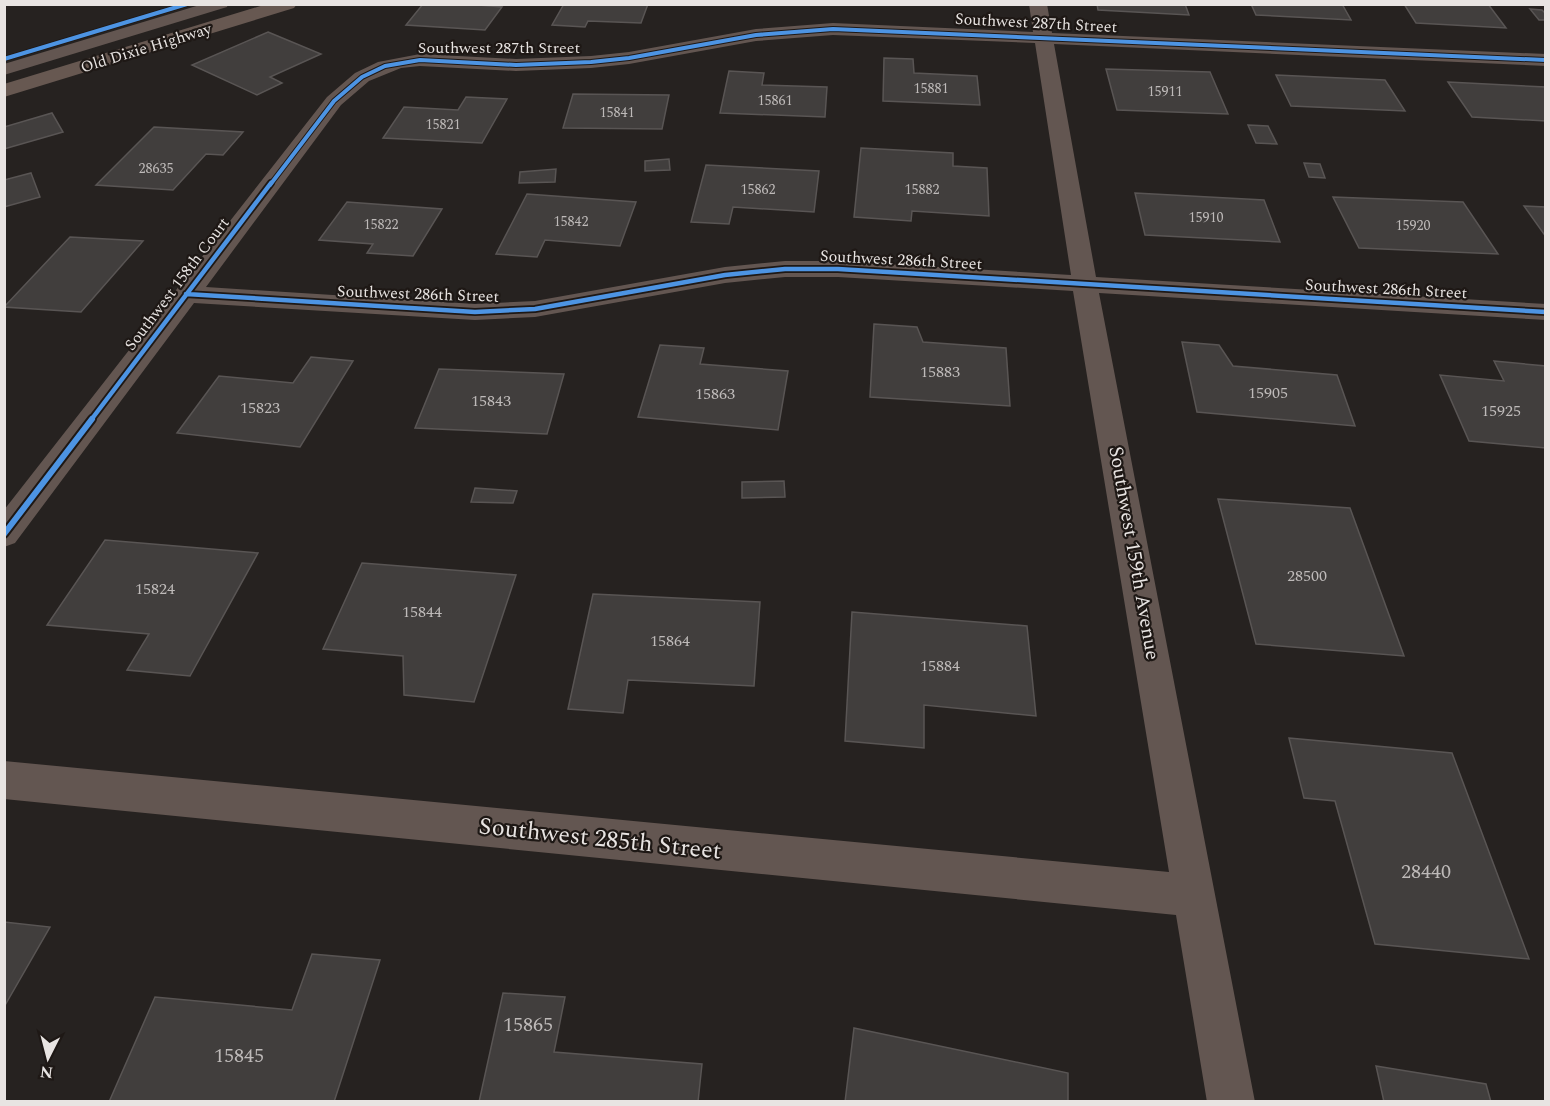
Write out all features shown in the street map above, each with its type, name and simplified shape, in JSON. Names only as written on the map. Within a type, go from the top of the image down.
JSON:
[{"type":"street","name":"Old Dixie Highway","points":[[4,91],[288,4]]},
{"type":"street","name":"Southwest 159th Avenue","points":[[1038,4],[1085,285],[1231,1101]]},
{"type":"street","name":"Southwest 287th Street","points":[[385,66],[420,60],[516,65],[591,62],[639,56],[756,35],[833,29],[1545,60]]},
{"type":"street","name":"Southwest 158th Court","points":[[4,534],[334,101],[362,77],[385,66]]},
{"type":"street","name":"Southwest 286th Street","points":[[186,294],[475,312],[535,309],[725,275],[784,269],[838,269],[1545,312]]},
{"type":"street","name":"Southwest 285th Street","points":[[4,780],[1196,896]]},
{"type":"lane","points":[[4,70],[221,4]]},
{"type":"building","points":[[423,4],[502,7],[485,30],[406,25]]},
{"type":"building","points":[[564,4],[648,4],[641,23],[588,21],[585,27],[552,25]]},
{"type":"building","points":[[1097,4],[1185,4],[1189,15],[1098,10]]},
{"type":"building","points":[[1251,4],[1342,4],[1351,20],[1256,15]]},
{"type":"building","points":[[1404,4],[1488,4],[1506,28],[1416,23]]},
{"type":"building","points":[[1530,9],[1542,10],[1546,14],[1546,20],[1539,20]]},
{"type":"building","points":[[268,32],[321,54],[270,77],[282,83],[257,95],[192,65]]},
{"type":"building","points":[[884,58],[913,59],[914,73],[977,76],[980,105],[883,101]]},
{"type":"building","points":[[1106,69],[1210,72],[1228,114],[1117,110]]},
{"type":"building","points":[[729,71],[764,73],[762,85],[827,87],[825,117],[720,113]]},
{"type":"building","points":[[1276,75],[1385,80],[1405,111],[1291,106]]},
{"type":"building","points":[[1448,82],[1546,87],[1546,121],[1472,117]]},
{"type":"building","points":[[573,94],[669,95],[662,129],[563,128]]},
{"type":"building","points":[[466,97],[507,99],[482,143],[383,138],[404,107],[458,110]]},
{"type":"building","points":[[52,113],[63,132],[4,149],[4,127]]},
{"type":"building","points":[[1248,125],[1268,126],[1277,144],[1256,143]]},
{"type":"building","points":[[154,127],[243,132],[223,155],[206,154],[173,190],[96,185]]},
{"type":"building","points":[[861,148],[953,153],[953,166],[987,168],[989,216],[912,211],[911,221],[854,217]]},
{"type":"building","points":[[669,159],[670,170],[645,171],[645,161]]},
{"type":"building","points":[[1304,163],[1320,164],[1325,178],[1309,177]]},
{"type":"building","points":[[706,165],[819,171],[814,212],[733,207],[729,224],[691,222]]},
{"type":"building","points":[[556,169],[555,182],[519,183],[520,172]]},
{"type":"building","points":[[31,173],[40,197],[4,207],[4,180]]},
{"type":"building","points":[[1135,193],[1264,200],[1280,242],[1145,235]]},
{"type":"building","points":[[527,194],[636,202],[620,246],[545,240],[537,257],[496,254]]},
{"type":"building","points":[[1333,197],[1463,202],[1498,254],[1359,248]]},
{"type":"building","points":[[347,202],[442,209],[413,256],[367,253],[373,244],[319,240]]},
{"type":"building","points":[[1524,206],[1546,207],[1546,237]]},
{"type":"building","points":[[70,237],[143,241],[81,312],[4,307]]},
{"type":"building","points":[[874,324],[917,327],[923,342],[1006,348],[1010,406],[870,397]]},
{"type":"building","points":[[1182,342],[1219,345],[1233,366],[1337,375],[1355,426],[1197,412]]},
{"type":"building","points":[[660,345],[704,348],[700,364],[788,371],[778,430],[638,417]]},
{"type":"building","points":[[311,357],[353,361],[300,447],[177,433],[219,376],[293,383]]},
{"type":"building","points":[[1494,361],[1546,366],[1546,448],[1469,441],[1440,375],[1504,381]]},
{"type":"building","points":[[439,369],[564,374],[547,434],[415,428]]},
{"type":"building","points":[[784,481],[785,497],[742,498],[742,482]]},
{"type":"building","points":[[475,488],[517,491],[513,503],[471,502]]},
{"type":"building","points":[[1218,499],[1350,508],[1404,656],[1256,644]]},
{"type":"building","points":[[105,540],[258,553],[190,676],[127,670],[149,634],[47,625]]},
{"type":"building","points":[[362,563],[516,575],[474,702],[404,695],[403,656],[323,649]]},
{"type":"building","points":[[593,594],[760,602],[754,686],[628,680],[623,713],[568,709]]},
{"type":"building","points":[[852,612],[1027,626],[1036,716],[924,705],[924,748],[845,741]]},
{"type":"building","points":[[1289,738],[1452,753],[1529,959],[1375,944],[1335,801],[1304,798]]},
{"type":"building","points":[[4,922],[50,927],[4,1007]]},
{"type":"building","points":[[312,954],[380,960],[334,1102],[109,1102],[155,997],[292,1010]]},
{"type":"building","points":[[503,993],[565,997],[554,1052],[702,1064],[698,1102],[479,1102]]},
{"type":"building","points":[[854,1028],[1068,1073],[1068,1102],[845,1102]]},
{"type":"building","points":[[1376,1066],[1486,1084],[1491,1102],[1384,1102]]},
{"type":"cycle path","points":[[4,59],[187,4]]},
{"type":"cycle path","points":[[4,534],[334,101],[362,77],[385,66],[420,60],[516,65],[591,62],[629,58],[756,35],[833,29],[1546,60]]},
{"type":"cycle path","points":[[186,294],[475,312],[535,309],[725,275],[785,269],[838,269],[1546,312]]}]
